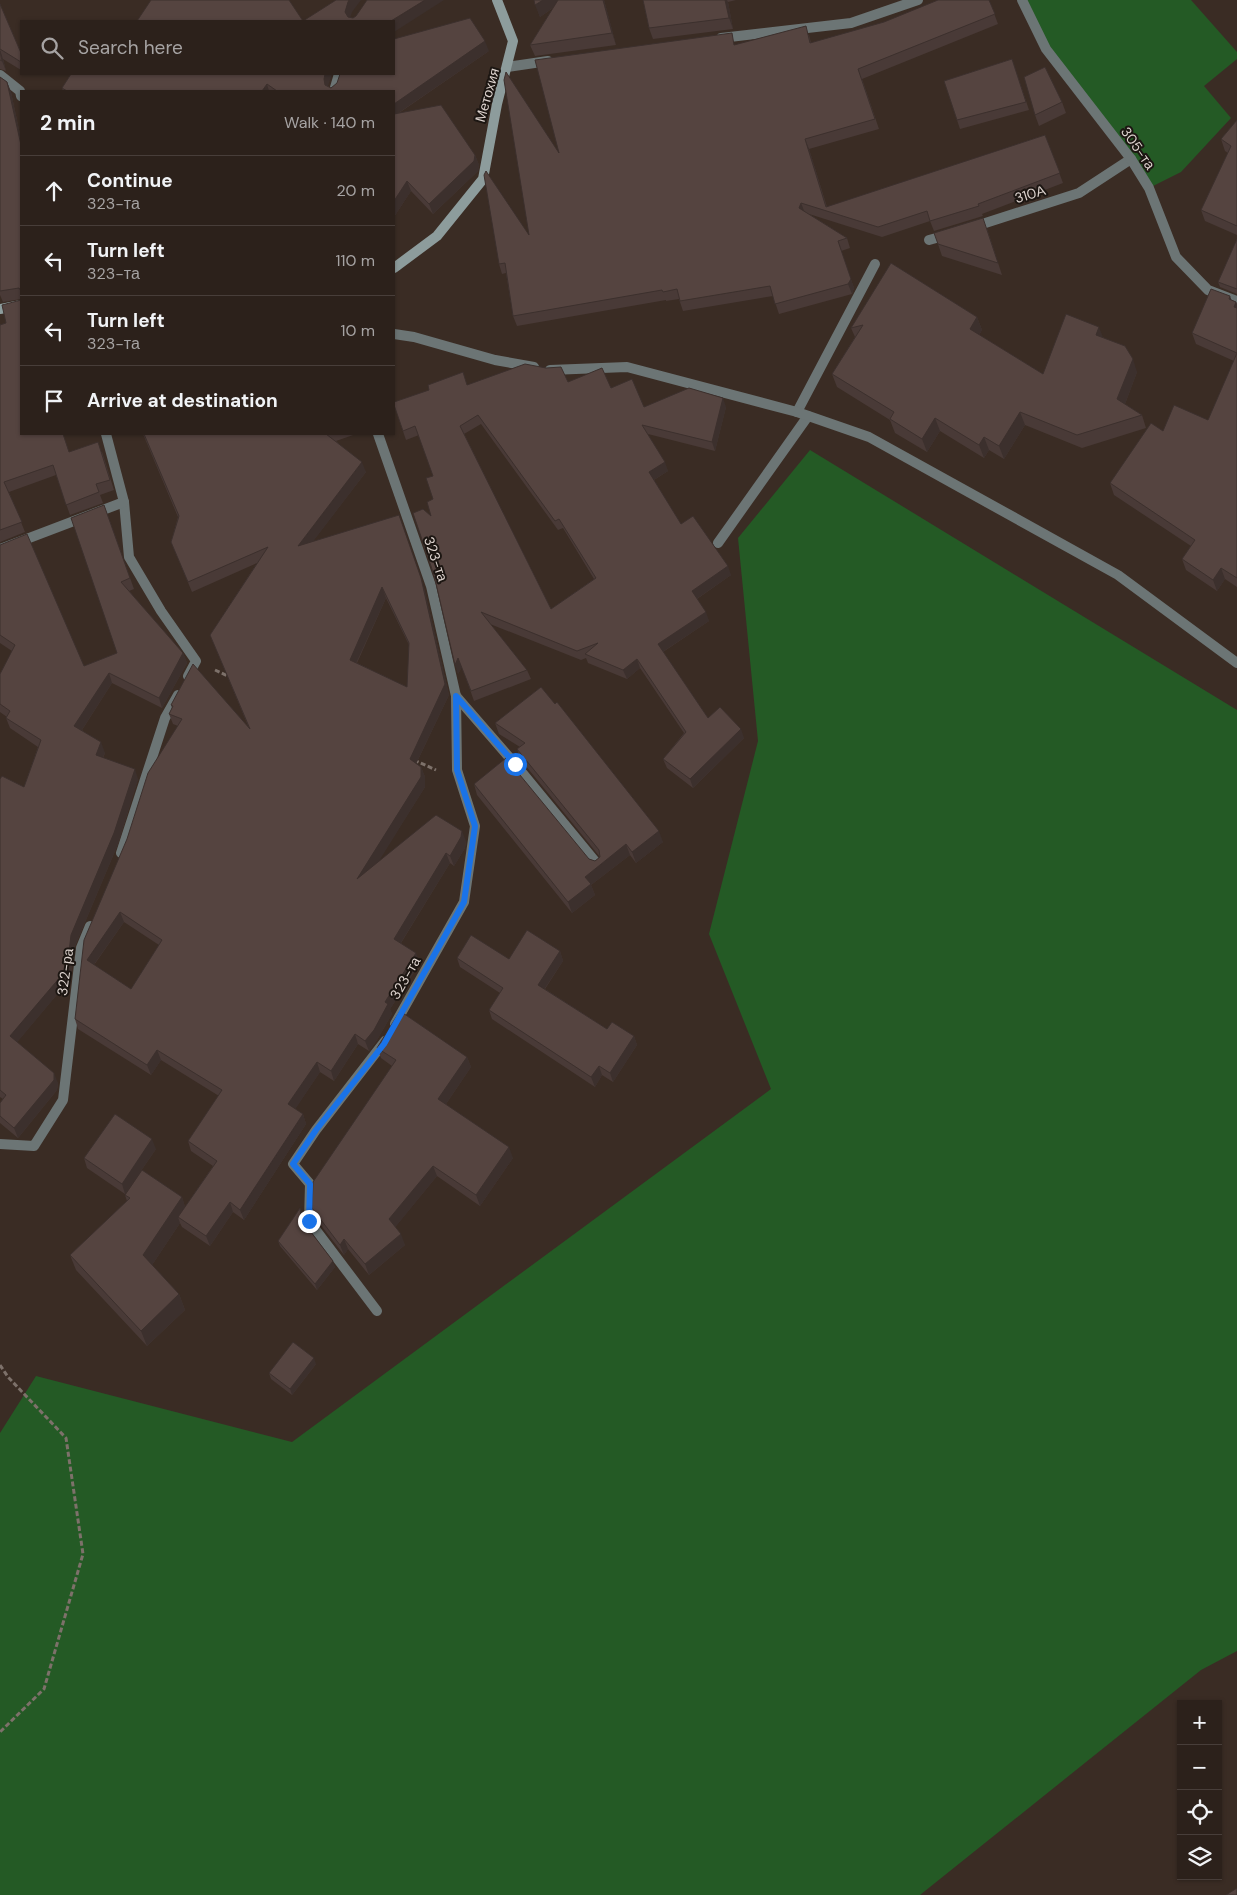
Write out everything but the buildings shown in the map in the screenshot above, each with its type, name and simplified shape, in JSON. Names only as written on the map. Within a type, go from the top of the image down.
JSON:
[{"type":"street","points":[[497,0],[513,41],[507,67]]},
{"type":"street","points":[[709,39],[851,23],[918,0]]},
{"type":"street","name":"305-та","points":[[1022,0],[1046,49],[1131,159],[1149,188],[1176,257],[1208,290],[1237,301]]},
{"type":"street","name":"Метохия","points":[[395,267],[437,236],[482,179],[496,104],[507,67],[555,60]]},
{"type":"street","points":[[0,75],[20,91]]},
{"type":"street","points":[[334,90],[340,75]]},
{"type":"street","name":"310А","points":[[929,240],[1079,193],[1131,159]]},
{"type":"street","points":[[797,412],[875,264]]},
{"type":"street","points":[[0,309],[20,305]]},
{"type":"street","points":[[395,334],[414,337],[495,360],[550,370],[627,368],[797,412],[868,437],[1118,575],[1237,663]]},
{"type":"street","points":[[718,543],[808,416]]},
{"type":"street","points":[[106,435],[124,502],[128,557],[196,662],[165,718],[117,863]]},
{"type":"street","name":"323-та","points":[[378,435],[431,586],[456,696],[457,770],[475,826],[464,902],[384,1044],[316,1130],[293,1164],[310,1184],[309,1221],[378,1311]]},
{"type":"street","points":[[0,549],[124,502]]},
{"type":"street","name":"323-та","points":[[456,696],[598,865]]},
{"type":"street","name":"322-ра","points":[[0,1144],[34,1146],[63,1100],[81,948],[95,914]]},
{"type":"path","points":[[196,662],[238,682]]},
{"type":"path","points":[[410,758],[436,770],[457,770]]},
{"type":"path","points":[[0,1365],[8,1377],[66,1438],[83,1554],[44,1689],[0,1732]]},
{"type":"green space","points":[[1022,0],[1191,0],[1237,52],[1237,59],[1204,86],[1231,118],[1181,172],[1149,188],[1046,49]]},
{"type":"green space","points":[[810,450],[1237,710],[1237,1651],[1201,1670],[920,1895],[0,1895],[0,1433],[36,1376],[292,1442],[771,1089],[709,934],[758,741],[738,538]]},
{"type":"route","points":[[309,1221],[310,1184],[293,1164],[316,1130],[384,1044],[464,902],[475,826],[457,770],[456,696],[515,764]]}]
